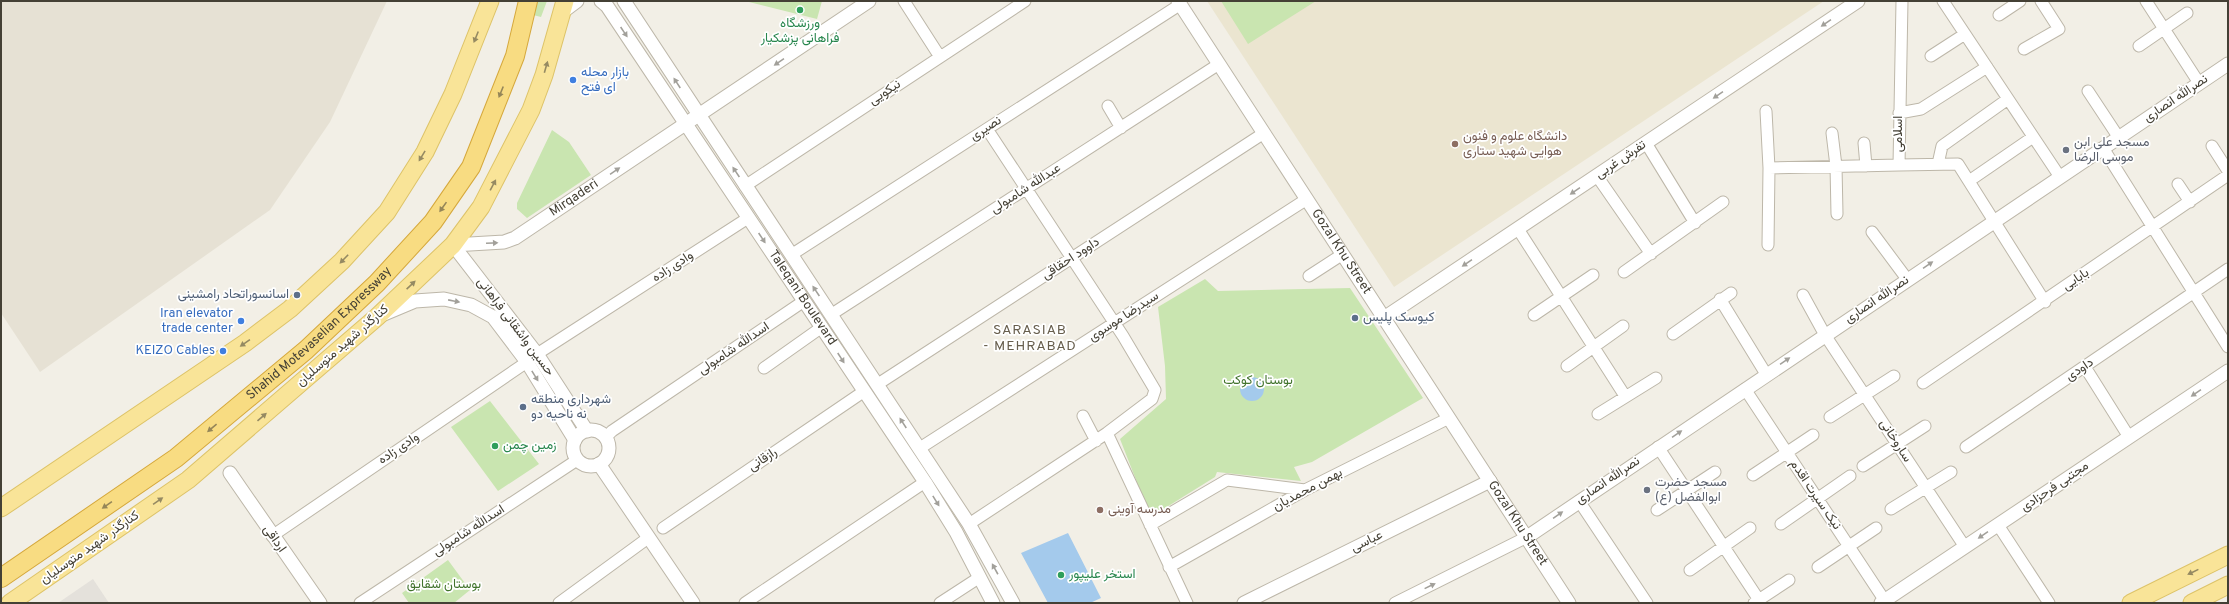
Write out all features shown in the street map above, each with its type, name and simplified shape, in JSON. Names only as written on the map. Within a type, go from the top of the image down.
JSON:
[{"type":"highway","name":"Shahid Motevaselian Expressway","points":[[1,578],[176,458],[306,350],[377,283],[428,228],[470,167],[515,56],[528,1]]},
{"type":"main road","points":[[1,508],[245,343],[290,309],[342,262],[387,212],[425,152],[453,94],[490,1]]},
{"type":"main road","name":"کنارگذر شهید متوسلیان","points":[[10,603],[188,480],[377,317],[453,245],[481,207],[531,110],[544,75],[563,7]]},
{"type":"main road","points":[[2131,603],[2228,555]]},
{"type":"main road","points":[[2192,603],[2228,585]]},
{"type":"street","points":[[563,7],[577,1]]},
{"type":"street","name":"Taleqani Boulevard","points":[[601,1],[607,6],[822,327],[863,392],[925,482],[956,532],[980,576],[992,603]]},
{"type":"street","name":"Taleqani Boulevard","points":[[624,1],[745,186],[832,314],[920,448],[969,524],[1013,603]]},
{"type":"street","points":[[698,115],[869,1]]},
{"type":"street","points":[[904,1],[940,57]]},
{"type":"street","name":"نیکویی","points":[[745,186],[1025,1]]},
{"type":"street","name":"تفرش غربی","points":[[1384,318],[1858,1]]},
{"type":"street","name":"اسلامی","points":[[1902,1],[1899,165],[1958,164],[2045,302]]},
{"type":"street","points":[[1944,1],[2060,177]]},
{"type":"street","points":[[1999,15],[2020,1]]},
{"type":"street","points":[[2024,49],[2059,30],[2042,1]]},
{"type":"street","points":[[2146,1],[2199,83]]},
{"type":"street","name":"Gozal Khu Street","points":[[1180,3],[1527,537],[1567,602]]},
{"type":"street","name":"نصیری","points":[[791,255],[1180,3]]},
{"type":"street","points":[[2139,46],[2188,13]]},
{"type":"street","points":[[1930,56],[1965,34]]},
{"type":"street","name":"عبدالله شامبولی","points":[[832,314],[1219,64]]},
{"type":"street","name":"نصرالله انصاری","points":[[1527,537],[1579,500],[2228,64]]},
{"type":"street","points":[[1899,113],[1920,109],[1987,67]]},
{"type":"street","points":[[2088,91],[2118,138]]},
{"type":"street","points":[[1938,164],[1942,146],[2008,99]]},
{"type":"street","points":[[1108,106],[1121,128]]},
{"type":"street","points":[[1766,111],[1769,168],[1768,245]]},
{"type":"street","name":"Mirqaderi","points":[[453,245],[504,242],[515,238],[698,115]]},
{"type":"street","points":[[956,532],[1107,433],[1152,399],[1155,390],[1114,323],[987,129]]},
{"type":"street","name":"داوود احقاقی","points":[[878,384],[1264,133]]},
{"type":"street","points":[[1832,133],[1836,166],[1837,214]]},
{"type":"street","points":[[1969,181],[2033,136]]},
{"type":"street","points":[[1646,143],[1695,223]]},
{"type":"street","points":[[1864,143],[1866,166]]},
{"type":"street","points":[[2212,146],[2228,171]]},
{"type":"street","points":[[2103,148],[2228,347]]},
{"type":"street","points":[[1769,168],[1899,165]]},
{"type":"street","name":"بابایی","points":[[1923,383],[2045,302],[2228,175]]},
{"type":"street","points":[[1597,176],[1651,254]]},
{"type":"street","points":[[2178,184],[2190,202]]},
{"type":"street","name":"سیدرضا موسوی","points":[[920,448],[1307,199]]},
{"type":"street","points":[[1624,272],[1723,202]]},
{"type":"street","name":"وادی زاده","points":[[272,536],[532,358],[748,218]]},
{"type":"street","points":[[1518,229],[1625,396]]},
{"type":"street","points":[[1872,232],[1907,279]]},
{"type":"street","name":"حسین واشقانی فراهانی","points":[[453,245],[532,358],[587,431]]},
{"type":"street","points":[[1309,276],[1343,254]]},
{"type":"street","name":"داودی","points":[[1966,447],[2086,367],[2228,269]]},
{"type":"street","points":[[1534,315],[1561,295],[1593,275]]},
{"type":"street","points":[[1673,334],[1731,292]]},
{"type":"street","name":"ساروخانی","points":[[1803,295],[1825,335],[1965,547]]},
{"type":"street","name":"حسین واشقانی فراهانی","points":[[377,317],[415,301],[430,298],[456,300],[493,317],[532,358],[575,440]]},
{"type":"street","points":[[1720,299],[1766,374]]},
{"type":"street","name":"اسدالله شامبولی","points":[[605,438],[612,431],[804,301]]},
{"type":"street","points":[[1567,366],[1623,326]]},
{"type":"street","points":[[764,368],[822,327]]},
{"type":"street","points":[[2086,367],[2129,437]]},
{"type":"street","name":"مجتبی فرحزادی","points":[[1883,602],[2228,371]]},
{"type":"street","points":[[1830,417],[1866,396],[1894,376]]},
{"type":"street","points":[[1598,414],[1656,378]]},
{"type":"street","name":"نیک سیرت اقدم","points":[[1745,389],[1849,546],[1883,602]]},
{"type":"street","name":"رازقانی","points":[[662,528],[863,392]]},
{"type":"street","points":[[1083,416],[1096,440]]},
{"type":"street","name":"بهمن محمدیان","points":[[1169,567],[1305,490],[1449,418]]},
{"type":"street","points":[[1863,466],[1924,426]]},
{"type":"street","points":[[587,431],[597,432],[605,438],[608,452],[599,464],[588,466],[577,460],[573,450],[575,440],[587,431]]},
{"type":"street","points":[[1107,433],[1187,603]]},
{"type":"street","points":[[1753,475],[1813,435]]},
{"type":"street","points":[[1658,447],[1688,490],[1758,602],[1789,580]]},
{"type":"street","name":"اسدالله شامبولی","points":[[360,603],[577,460]]},
{"type":"street","points":[[599,464],[693,603]]},
{"type":"street","points":[[1658,510],[1715,472]]},
{"type":"street","points":[[1891,509],[1951,472]]},
{"type":"street","name":"ارداقی","points":[[230,473],[272,536],[320,603]]},
{"type":"street","points":[[1781,524],[1850,476]]},
{"type":"street","points":[[1150,525],[1227,480],[1305,490]]},
{"type":"street","name":"عباسی","points":[[1244,603],[1490,481]]},
{"type":"street","points":[[745,603],[925,482]]},
{"type":"street","points":[[1579,500],[1647,603]]},
{"type":"street","points":[[1998,525],[2049,603]]},
{"type":"street","points":[[1690,570],[1750,528]]},
{"type":"street","points":[[1818,568],[1876,528]]},
{"type":"street","points":[[1395,603],[1527,537]]},
{"type":"street","points":[[559,603],[648,538]]},
{"type":"street","points":[[940,603],[980,576]]},
{"type":"shaded area","points":[[1,1],[387,1],[330,122],[270,210],[40,372],[1,313]]},
{"type":"shaded area","name":"دانشگاه علوم و فنون هوایی شهید ستاری","points":[[1207,1],[1824,1],[1394,287]]},
{"type":"shaded area","points":[[93,579],[109,603],[58,603]]},
{"type":"green space","points":[[537,1],[547,1],[541,17],[533,15]]},
{"type":"green space","name":"ورزشگاه فراهانی پزشکیار","points":[[745,1],[822,1],[817,19]]},
{"type":"green space","points":[[1221,1],[1316,1],[1248,44]]},
{"type":"green space","points":[[552,130],[569,142],[591,175],[527,218],[517,209],[517,203]]},
{"type":"green space","name":"بوستان کوکب","points":[[1205,279],[1218,291],[1350,288],[1423,398],[1312,462],[1294,467],[1301,481],[1217,472],[1215,477],[1162,510],[1147,508],[1120,439],[1166,399],[1165,366],[1158,307]]},
{"type":"green space","name":"زمین چمن","points":[[490,401],[539,464],[498,491],[451,427]]},
{"type":"green space","name":"بوستان شقایق","points":[[448,560],[470,590],[454,603],[409,603],[402,593]]},
{"type":"water","points":[[1252,377],[1260,381],[1264,389],[1260,397],[1252,401],[1244,397],[1240,389],[1244,381]]},
{"type":"water","name":"استخر علیپور","points":[[1068,533],[1101,598],[1090,603],[1048,603],[1021,553]]},
{"type":"place","name":"ورزشگاه فراهانی پزشکیار","points":[[800,10]]},
{"type":"place","name":"بازار محله ای فتح","points":[[573,80]]},
{"type":"place","name":"دانشگاه علوم و فنون هوایی شهید ستاری","points":[[1455,144]]},
{"type":"place","name":"مسجد علی ابن موسی الرضا","points":[[2066,150]]},
{"type":"place","name":"اسانسوراتحاد رامشینی","points":[[297,295]]},
{"type":"place","name":"کیوسک پلیس","points":[[1355,318]]},
{"type":"place","name":"Iran elevator trade center","points":[[241,321]]},
{"type":"place","name":"KEIZO Cables","points":[[223,351]]},
{"type":"place","name":"شهرداری منطقه نه ناحیه دو","points":[[523,407]]},
{"type":"place","name":"زمین چمن","points":[[495,446]]},
{"type":"place","name":"مسجد حضرت ابوالفضل (ع)","points":[[1647,490]]},
{"type":"place","name":"مدرسه آوینی","points":[[1100,510]]},
{"type":"place","name":"استخر علیپور","points":[[1061,575]]},
{"type":"district","name":"SARASIAB - MEHRABAD","points":[[1030,338]]}]
